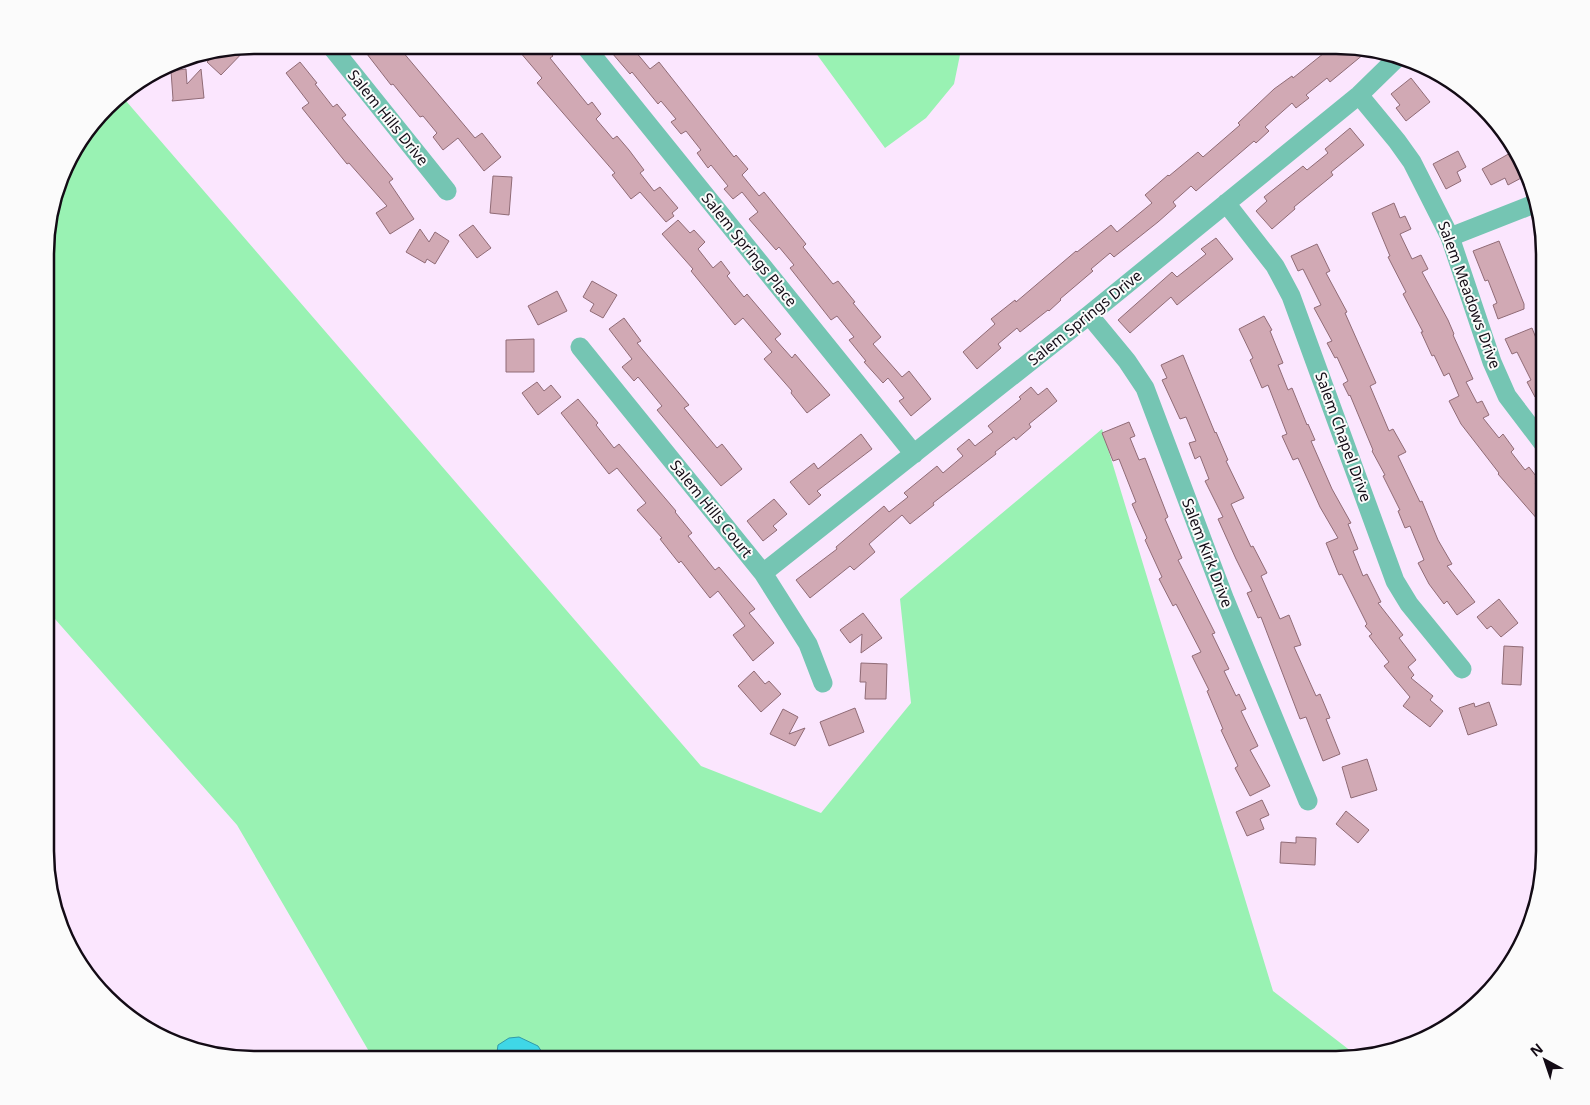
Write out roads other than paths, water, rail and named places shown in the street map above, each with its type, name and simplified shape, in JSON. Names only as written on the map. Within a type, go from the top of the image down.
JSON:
[{"type":"street","name":"Salem Hills Drive","points":[[337,54],[447,191]]},
{"type":"street","name":"Salem Springs Place","points":[[591,54],[914,454]]},
{"type":"street","name":"Salem Springs Drive","points":[[763,573],[1089,315],[1359,95],[1393,62]]},
{"type":"street","name":"Salem Meadows Drive","points":[[1359,95],[1412,162],[1450,237],[1492,362],[1508,396],[1536,434]]},
{"type":"street","name":"Salem Chapel Drive","points":[[1226,203],[1276,266],[1291,296],[1395,580],[1409,604],[1462,669]]},
{"type":"street","points":[[1450,237],[1530,206]]},
{"type":"street","name":"Salem Kirk Drive","points":[[1089,315],[1127,361],[1145,388],[1225,600],[1308,801]]},
{"type":"street","name":"Salem Hills Court","points":[[580,347],[763,573],[808,644],[823,683]]},
{"type":"water","points":[[519,1037],[538,1046],[541,1051],[497,1051],[498,1045],[509,1038]]}]
